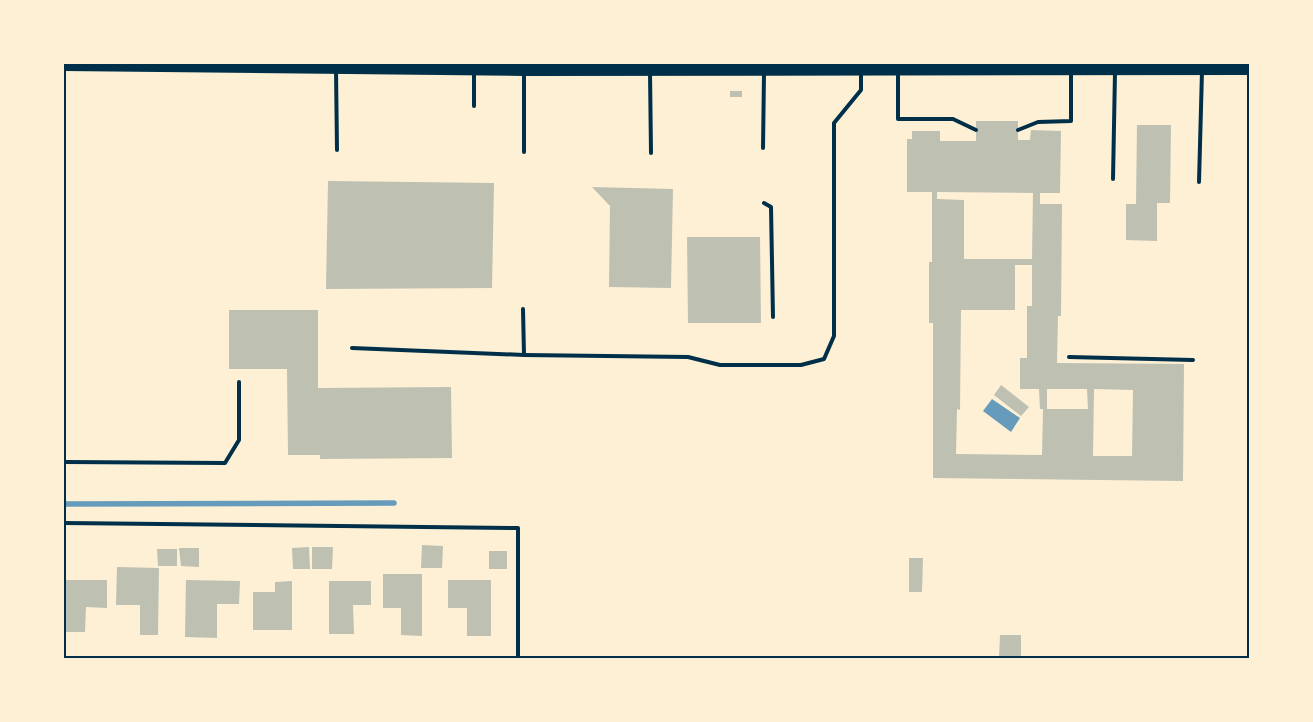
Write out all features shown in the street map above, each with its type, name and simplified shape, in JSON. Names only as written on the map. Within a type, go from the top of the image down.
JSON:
[{"type":"main road","points":[[64,65],[524,70],[1066,67],[1249,69]]},
{"type":"lane","points":[[1018,130],[1038,122],[1071,121],[1066,67]]},
{"type":"lane","points":[[336,68],[336,150]]},
{"type":"lane","points":[[474,69],[474,106]]},
{"type":"lane","points":[[650,69],[651,153]]},
{"type":"lane","points":[[763,148],[764,69]]},
{"type":"lane","points":[[352,348],[524,355],[688,357],[720,365],[801,364],[824,359],[834,336],[834,123],[861,90],[861,69]]},
{"type":"lane","points":[[898,69],[898,119],[953,119],[976,130]]},
{"type":"lane","points":[[1113,179],[1115,69]]},
{"type":"lane","points":[[1199,182],[1202,69]]},
{"type":"lane","points":[[524,70],[524,152]]},
{"type":"lane","points":[[764,203],[772,207],[773,317]]},
{"type":"lane","points":[[523,309],[524,355]]},
{"type":"lane","points":[[1068,357],[1193,360]]},
{"type":"lane","points":[[64,462],[225,463],[239,440],[239,382]]},
{"type":"lane","points":[[64,523],[518,528],[518,658]]},
{"type":"water","points":[[992,399],[1020,418],[1011,432],[983,411]]},
{"type":"building","points":[[730,91],[742,91],[742,97],[730,97]]},
{"type":"building","points":[[976,121],[1018,121],[1018,140],[1030,140],[1031,130],[1061,131],[1060,193],[1040,193],[1040,204],[1062,204],[1061,316],[1058,316],[1057,363],[1184,364],[1183,481],[933,478],[933,323],[929,323],[929,262],[932,262],[932,192],[907,192],[907,139],[912,139],[912,131],[940,131],[940,141],[976,141]],"holes":[[[937,192],[1033,193],[1032,259],[964,259],[964,200],[937,199]],[[1015,265],[1032,265],[1032,306],[1027,306],[1027,358],[1020,358],[1020,389],[1039,389],[1040,409],[1043,409],[1042,455],[956,454],[957,409],[960,410],[961,310],[1015,310]],[[1047,389],[1087,389],[1088,409],[1047,409]],[[1094,389],[1133,390],[1132,456],[1093,456]]]},
{"type":"building","points":[[1137,125],[1171,125],[1170,203],[1157,203],[1157,241],[1126,240],[1126,204],[1136,204]]},
{"type":"building","points":[[328,181],[494,183],[492,288],[326,289]]},
{"type":"building","points":[[592,187],[673,189],[671,288],[609,287],[610,206]]},
{"type":"building","points":[[687,237],[760,237],[761,323],[688,323]]},
{"type":"building","points":[[229,310],[318,310],[318,388],[451,387],[452,458],[320,459],[320,455],[288,455],[287,369],[229,369]]},
{"type":"building","points":[[1001,385],[1029,407],[1021,416],[994,395]]},
{"type":"building","points":[[422,545],[443,546],[442,568],[421,568]]},
{"type":"building","points":[[309,547],[310,569],[293,569],[292,548]]},
{"type":"building","points":[[312,547],[333,547],[332,569],[312,569]]},
{"type":"building","points":[[179,548],[199,548],[199,567],[181,566]]},
{"type":"building","points":[[157,549],[177,549],[177,566],[158,566]]},
{"type":"building","points":[[489,551],[507,551],[507,569],[489,569]]},
{"type":"building","points":[[909,558],[923,558],[922,592],[909,592]]},
{"type":"building","points":[[117,567],[159,568],[158,635],[140,635],[140,605],[116,605]]},
{"type":"building","points":[[383,574],[422,574],[422,636],[401,635],[401,608],[383,608]]},
{"type":"building","points":[[64,580],[107,580],[107,608],[86,607],[85,632],[64,632]]},
{"type":"building","points":[[186,580],[240,581],[239,604],[217,604],[217,638],[185,637]]},
{"type":"building","points":[[448,580],[491,580],[491,636],[467,636],[467,608],[448,608]]},
{"type":"building","points":[[292,581],[292,630],[253,630],[253,592],[275,592],[275,582]]},
{"type":"building","points":[[329,581],[371,581],[371,605],[353,605],[354,634],[329,634]]},
{"type":"building","points":[[1000,635],[1021,635],[1021,658],[999,658]]},
{"type":"waterway","points":[[64,504],[394,503]]}]
